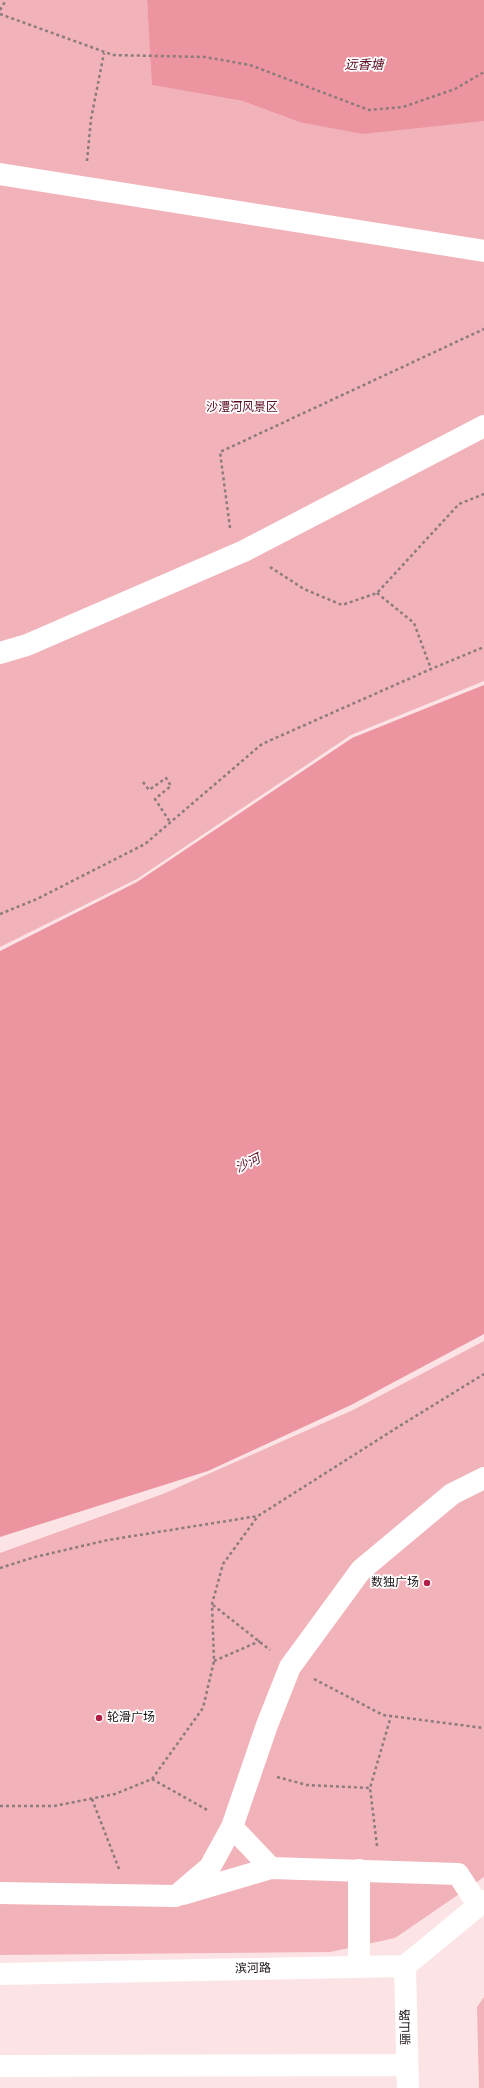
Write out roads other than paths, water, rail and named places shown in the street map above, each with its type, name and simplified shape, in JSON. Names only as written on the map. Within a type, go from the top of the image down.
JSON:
[{"type":"street","points":[[0,174],[484,251]]},
{"type":"street","points":[[0,653],[26,645],[244,551],[484,426]]},
{"type":"street","points":[[176,1896],[210,1867],[232,1827],[266,1725],[290,1667],[361,1570],[452,1494],[484,1478]]},
{"type":"street","points":[[232,1827],[271,1868]]},
{"type":"street","points":[[0,1893],[176,1896],[271,1868],[458,1874],[481,1903],[405,1966]]},
{"type":"street","points":[[359,1870],[359,1966]]},
{"type":"street","name":"滨河路","points":[[0,1974],[405,1966]]},
{"type":"street","name":"骊山路","points":[[405,1966],[408,2088]]},
{"type":"street","points":[[0,2066],[407,2065]]},
{"type":"water","name":"远香塘","points":[[147,0],[484,0],[484,121],[363,134],[299,122],[242,101],[152,85]]},
{"type":"water","name":"沙河","points":[[484,685],[484,1334],[351,1405],[208,1471],[0,1537],[0,951],[137,882],[352,738]]},
{"type":"place","name":"数独广场","points":[[427,1583]]},
{"type":"place","name":"轮滑广场","points":[[99,1718]]},
{"type":"park label","name":"沙澧河风景区","points":[[242,408]]}]
